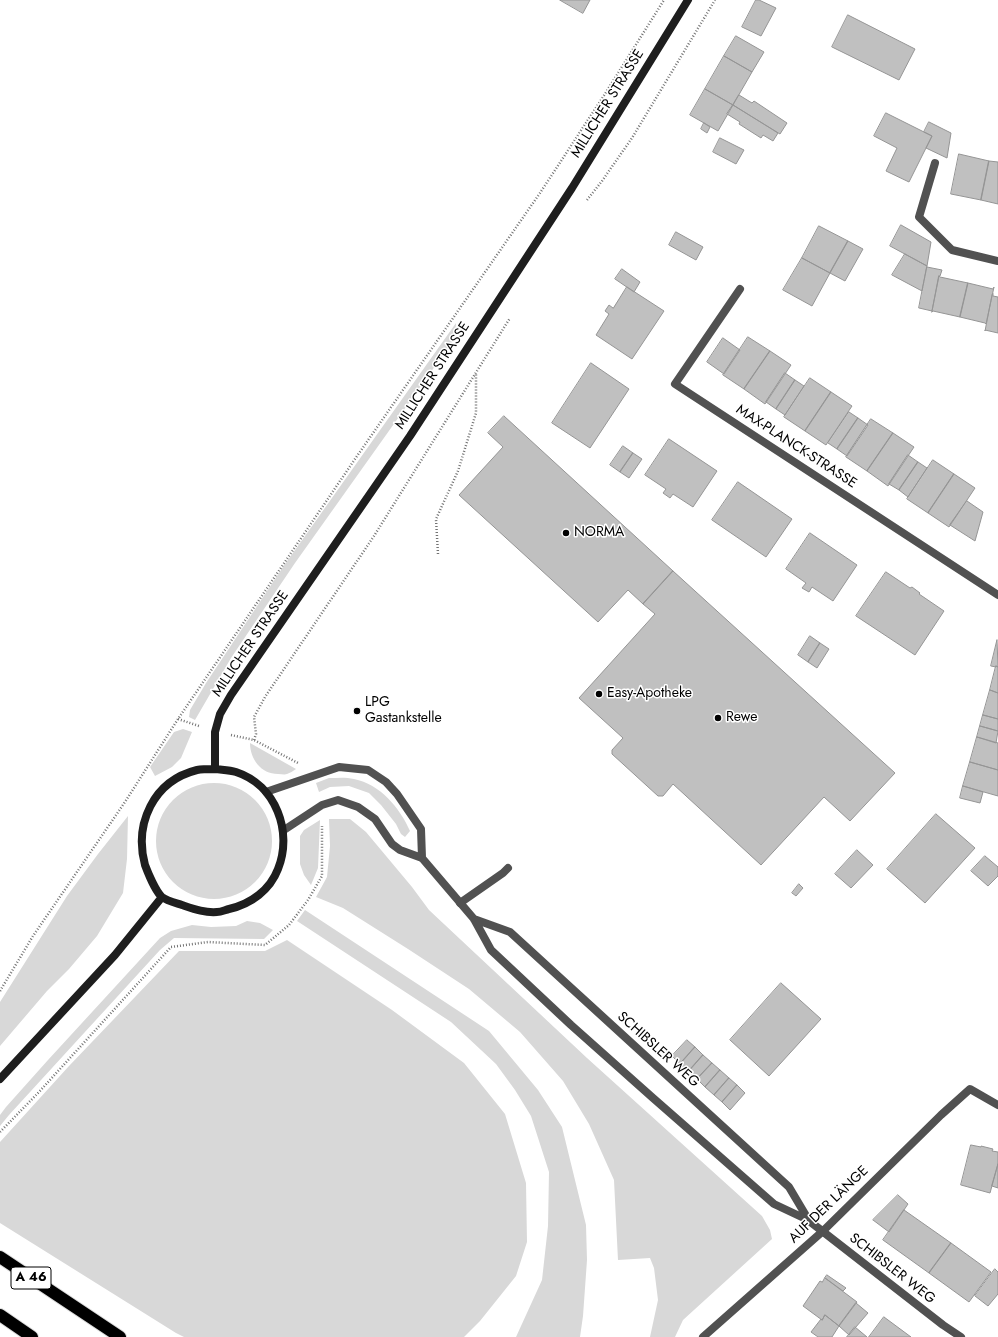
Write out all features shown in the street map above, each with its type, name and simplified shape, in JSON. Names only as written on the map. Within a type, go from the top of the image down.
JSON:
[{"type":"highway","name":"A 46","points":[[0,1257],[120,1337]]},
{"type":"highway","points":[[0,1315],[32,1337]]},
{"type":"main road","name":"MILLICHER STRASSE","points":[[215,768],[215,732],[220,714],[231,695],[423,416],[572,188],[688,0]]},
{"type":"main road","points":[[215,768],[236,772],[252,780],[266,792],[277,808],[284,830],[284,844],[282,859],[276,874],[264,891],[254,900],[242,906],[218,912],[198,911],[162,897],[148,875],[142,855],[141,833],[147,811],[159,793],[176,779],[197,770],[215,768]]},
{"type":"main road","points":[[0,1079],[115,955],[162,897]]},
{"type":"street","points":[[935,163],[919,217],[952,250],[998,261]]},
{"type":"street","name":"MAX-PLANCK-STRASSE","points":[[740,288],[675,384],[998,596]]},
{"type":"street","points":[[266,792],[339,767],[368,770],[386,782],[397,794],[421,829],[422,858]]},
{"type":"street","name":"SCHIBSLER WEG","points":[[284,830],[322,805],[338,800],[358,807],[375,819],[392,844],[400,850],[422,858],[474,919],[491,950],[571,1025],[774,1204],[808,1220],[943,1325],[961,1337]]},
{"type":"street","points":[[460,903],[508,868]]},
{"type":"street","name":"SCHIBSLER WEG","points":[[474,919],[510,932],[789,1187],[808,1220]]},
{"type":"street","name":"AUF DER LÄNGE","points":[[703,1337],[823,1231],[941,1115],[970,1089],[998,1105]]},
{"type":"path","points":[[0,991],[33,936],[125,802],[178,719],[355,459],[544,187],[664,0]]},
{"type":"path","points":[[583,204],[602,181],[632,138],[715,0]]},
{"type":"path","points":[[254,740],[256,734],[254,717],[265,697],[374,536],[513,314]]},
{"type":"path","points":[[438,554],[436,519],[458,472],[476,414],[476,373]]},
{"type":"shaded area","points":[[456,323],[455,338],[295,563],[231,658],[195,720],[189,717],[190,710],[206,683],[283,567]]},
{"type":"shaded area","points":[[183,729],[192,732],[181,758],[172,767],[155,776],[150,767],[174,732]]},
{"type":"shaded area","points":[[250,743],[296,769],[285,774],[266,771],[254,760]]},
{"type":"shaded area","points":[[329,778],[351,778],[372,786],[388,798],[395,806],[406,822],[410,831],[405,837],[401,834],[396,824],[369,793],[349,786],[330,787],[319,792],[316,783]]},
{"type":"shaded area","points":[[214,783],[225,784],[236,788],[255,800],[267,819],[271,830],[271,852],[267,863],[255,882],[236,894],[225,898],[214,899],[203,898],[192,894],[173,882],[161,863],[157,852],[156,841],[157,830],[161,819],[173,800],[192,788],[203,784]]},
{"type":"shaded area","points":[[128,816],[127,859],[123,893],[97,936],[0,1046],[0,1002],[67,896]]},
{"type":"shaded area","points":[[329,819],[350,819],[366,832],[412,887],[429,910],[587,1058],[762,1216],[770,1230],[772,1239],[683,1320],[675,1337],[650,1337],[658,1300],[654,1268],[650,1258],[618,1260],[614,1180],[589,1124],[563,1081],[520,1032],[469,989],[343,908],[316,897],[327,877],[330,846]]},
{"type":"shaded area","points":[[320,820],[318,868],[311,885],[304,875],[300,864],[300,836],[304,830]]},
{"type":"shaded area","points":[[305,910],[489,1031],[538,1090],[562,1127],[586,1225],[587,1260],[580,1337],[516,1337],[542,1280],[548,1226],[549,1172],[531,1116],[515,1090],[496,1064],[451,1022],[297,921]]},
{"type":"shaded area","points":[[247,921],[260,923],[273,930],[264,939],[174,938],[160,950],[0,1126],[0,1115],[6,1107],[160,938],[171,931],[192,925],[211,927],[236,926]]},
{"type":"shaded area","points":[[287,940],[392,1010],[464,1063],[505,1114],[526,1183],[527,1242],[516,1276],[480,1321],[464,1337],[184,1337],[0,1223],[0,1142],[69,1066],[179,951],[265,951]]},
{"type":"building","points":[[560,0],[590,0],[583,13]]},
{"type":"building","points":[[756,0],[776,8],[761,36],[742,27]]},
{"type":"building","points":[[848,15],[915,49],[899,80],[832,47]]},
{"type":"building","points":[[736,36],[764,52],[752,72],[724,56]]},
{"type":"building","points":[[724,56],[752,72],[733,105],[705,89]]},
{"type":"building","points":[[705,89],[733,105],[718,131],[690,115]]},
{"type":"building","points":[[739,95],[752,103],[754,101],[787,123],[780,134],[733,105]]},
{"type":"building","points":[[733,105],[778,133],[773,141],[763,135],[761,138],[739,124],[740,122],[727,114]]},
{"type":"building","points":[[886,113],[932,136],[909,182],[886,171],[897,148],[874,136]]},
{"type":"building","points":[[929,122],[951,133],[947,158],[926,148],[932,136],[924,132]]},
{"type":"building","points":[[704,123],[710,127],[707,133],[701,129]]},
{"type":"building","points":[[720,138],[744,150],[736,164],[713,152]]},
{"type":"building","points":[[959,154],[989,161],[981,200],[951,194]]},
{"type":"building","points":[[989,161],[998,162],[998,204],[981,200]]},
{"type":"building","points":[[901,225],[931,242],[927,266],[890,246]]},
{"type":"building","points":[[819,226],[848,241],[830,273],[802,258]]},
{"type":"building","points":[[676,232],[703,247],[696,260],[669,245]]},
{"type":"building","points":[[848,241],[863,249],[845,281],[830,273]]},
{"type":"building","points":[[905,254],[927,266],[922,291],[892,275]]},
{"type":"building","points":[[802,258],[830,273],[812,306],[783,290]]},
{"type":"building","points":[[927,267],[942,270],[939,276],[932,311],[919,308]]},
{"type":"building","points":[[622,269],[640,282],[634,292],[615,279]]},
{"type":"building","points":[[939,276],[968,283],[960,317],[932,312]]},
{"type":"building","points":[[968,283],[993,289],[994,287],[986,324],[960,317]]},
{"type":"building","points":[[627,287],[664,311],[632,359],[596,335],[609,314],[605,311],[609,305],[613,308]]},
{"type":"building","points":[[993,294],[993,296],[998,297],[998,333],[985,330]]},
{"type":"building","points":[[748,337],[770,351],[744,389],[723,375]]},
{"type":"building","points":[[723,338],[740,350],[724,374],[707,362]]},
{"type":"building","points":[[770,351],[791,365],[765,404],[744,389]]},
{"type":"building","points":[[591,363],[629,389],[590,448],[552,423]]},
{"type":"building","points":[[785,373],[795,380],[776,409],[766,402]]},
{"type":"building","points":[[810,378],[831,392],[805,431],[784,417]]},
{"type":"building","points":[[795,380],[804,386],[785,415],[776,409]]},
{"type":"building","points":[[831,392],[852,406],[826,445],[805,431]]},
{"type":"building","points":[[849,412],[858,418],[837,449],[828,443]]},
{"type":"building","name":"NORMA","points":[[504,416],[673,571],[643,604],[628,590],[598,622],[459,495],[503,447],[488,433]]},
{"type":"building","points":[[858,418],[868,425],[847,456],[837,449]]},
{"type":"building","points":[[871,419],[893,433],[867,471],[846,457]]},
{"type":"building","points":[[893,433],[914,447],[888,486],[867,471]]},
{"type":"building","points":[[669,439],[717,471],[693,507],[673,494],[670,498],[663,493],[666,489],[645,475]]},
{"type":"building","points":[[623,446],[633,453],[620,472],[610,465]]},
{"type":"building","points":[[633,453],[642,459],[629,478],[620,472]]},
{"type":"building","points":[[908,455],[918,462],[899,490],[889,484]]},
{"type":"building","points":[[933,460],[954,474],[928,513],[907,499]]},
{"type":"building","points":[[918,462],[927,468],[908,497],[899,490]]},
{"type":"building","points":[[954,474],[975,488],[949,527],[928,513]]},
{"type":"building","points":[[738,482],[792,519],[766,557],[712,520]]},
{"type":"building","points":[[967,501],[983,512],[975,541],[950,525]]},
{"type":"building","points":[[810,533],[857,565],[833,601],[812,587],[809,592],[802,588],[806,583],[786,569]]},
{"type":"building","name":"Rewe","points":[[673,571],[895,773],[850,821],[824,797],[761,865],[673,784],[663,796],[658,796],[612,754],[612,750],[623,738],[579,698],[655,614],[643,604]]},
{"type":"building","points":[[886,572],[910,588],[912,587],[920,593],[919,594],[944,611],[915,655],[856,616]]},
{"type":"building","points":[[810,636],[820,643],[808,662],[798,655]]},
{"type":"building","points":[[997,640],[998,667],[996,667],[991,666]]},
{"type":"building","points":[[820,643],[829,649],[817,668],[808,662]]},
{"type":"building","points":[[996,666],[998,667],[998,693],[990,690]]},
{"type":"building","points":[[990,690],[998,693],[998,719],[983,715]]},
{"type":"building","points":[[983,715],[998,719],[998,731],[980,726]]},
{"type":"building","points":[[980,726],[998,731],[996,743],[977,737]]},
{"type":"building","points":[[977,737],[998,743],[998,770],[970,762]]},
{"type":"building","points":[[970,762],[998,770],[998,796],[963,786]]},
{"type":"building","points":[[963,786],[983,792],[980,803],[960,798]]},
{"type":"building","points":[[936,814],[975,848],[925,903],[887,869]]},
{"type":"building","points":[[857,850],[873,865],[851,888],[835,874]]},
{"type":"building","points":[[985,856],[998,867],[998,876],[988,886],[971,871]]},
{"type":"building","points":[[799,884],[803,888],[796,896],[792,893]]},
{"type":"building","points":[[781,983],[821,1019],[769,1076],[730,1040]]},
{"type":"building","points":[[687,1040],[695,1047],[680,1064],[672,1056]]},
{"type":"building","points":[[695,1047],[703,1055],[688,1072],[680,1064]]},
{"type":"building","points":[[703,1055],[712,1063],[697,1079],[688,1072]]},
{"type":"building","points":[[712,1063],[720,1070],[705,1087],[697,1079]]},
{"type":"building","points":[[720,1070],[729,1078],[714,1095],[705,1087]]},
{"type":"building","points":[[729,1078],[737,1085],[722,1102],[714,1095]]},
{"type":"building","points":[[737,1085],[745,1093],[730,1110],[722,1102]]},
{"type":"building","points":[[971,1145],[993,1149],[992,1151],[998,1152],[998,1164],[990,1193],[961,1185]]},
{"type":"building","points":[[998,1164],[998,1188],[992,1186]]},
{"type":"building","points":[[898,1195],[908,1204],[889,1232],[873,1220]]},
{"type":"building","points":[[904,1210],[951,1243],[929,1273],[883,1240]]},
{"type":"building","points":[[951,1243],[991,1272],[969,1302],[929,1273]]},
{"type":"building","points":[[995,1269],[998,1272],[998,1294],[988,1306],[975,1296]]},
{"type":"building","points":[[827,1275],[846,1288],[843,1291],[825,1278]]},
{"type":"building","points":[[825,1278],[857,1302],[839,1326],[825,1315],[822,1320],[803,1306],[820,1281],[822,1282]]},
{"type":"building","points":[[856,1303],[868,1313],[849,1335],[839,1326]]},
{"type":"building","points":[[825,1315],[839,1326],[832,1337],[818,1337],[811,1332]]},
{"type":"building","points":[[884,1317],[911,1337],[869,1337]]},
{"type":"building","points":[[855,1327],[867,1337],[847,1337]]},
{"type":"place","name":"NORMA","points":[[566,533]]},
{"type":"place","name":"Easy-Apotheke","points":[[599,694]]},
{"type":"place","name":"LPG Gastankstelle","points":[[357,711]]},
{"type":"place","name":"Rewe","points":[[718,718]]}]
